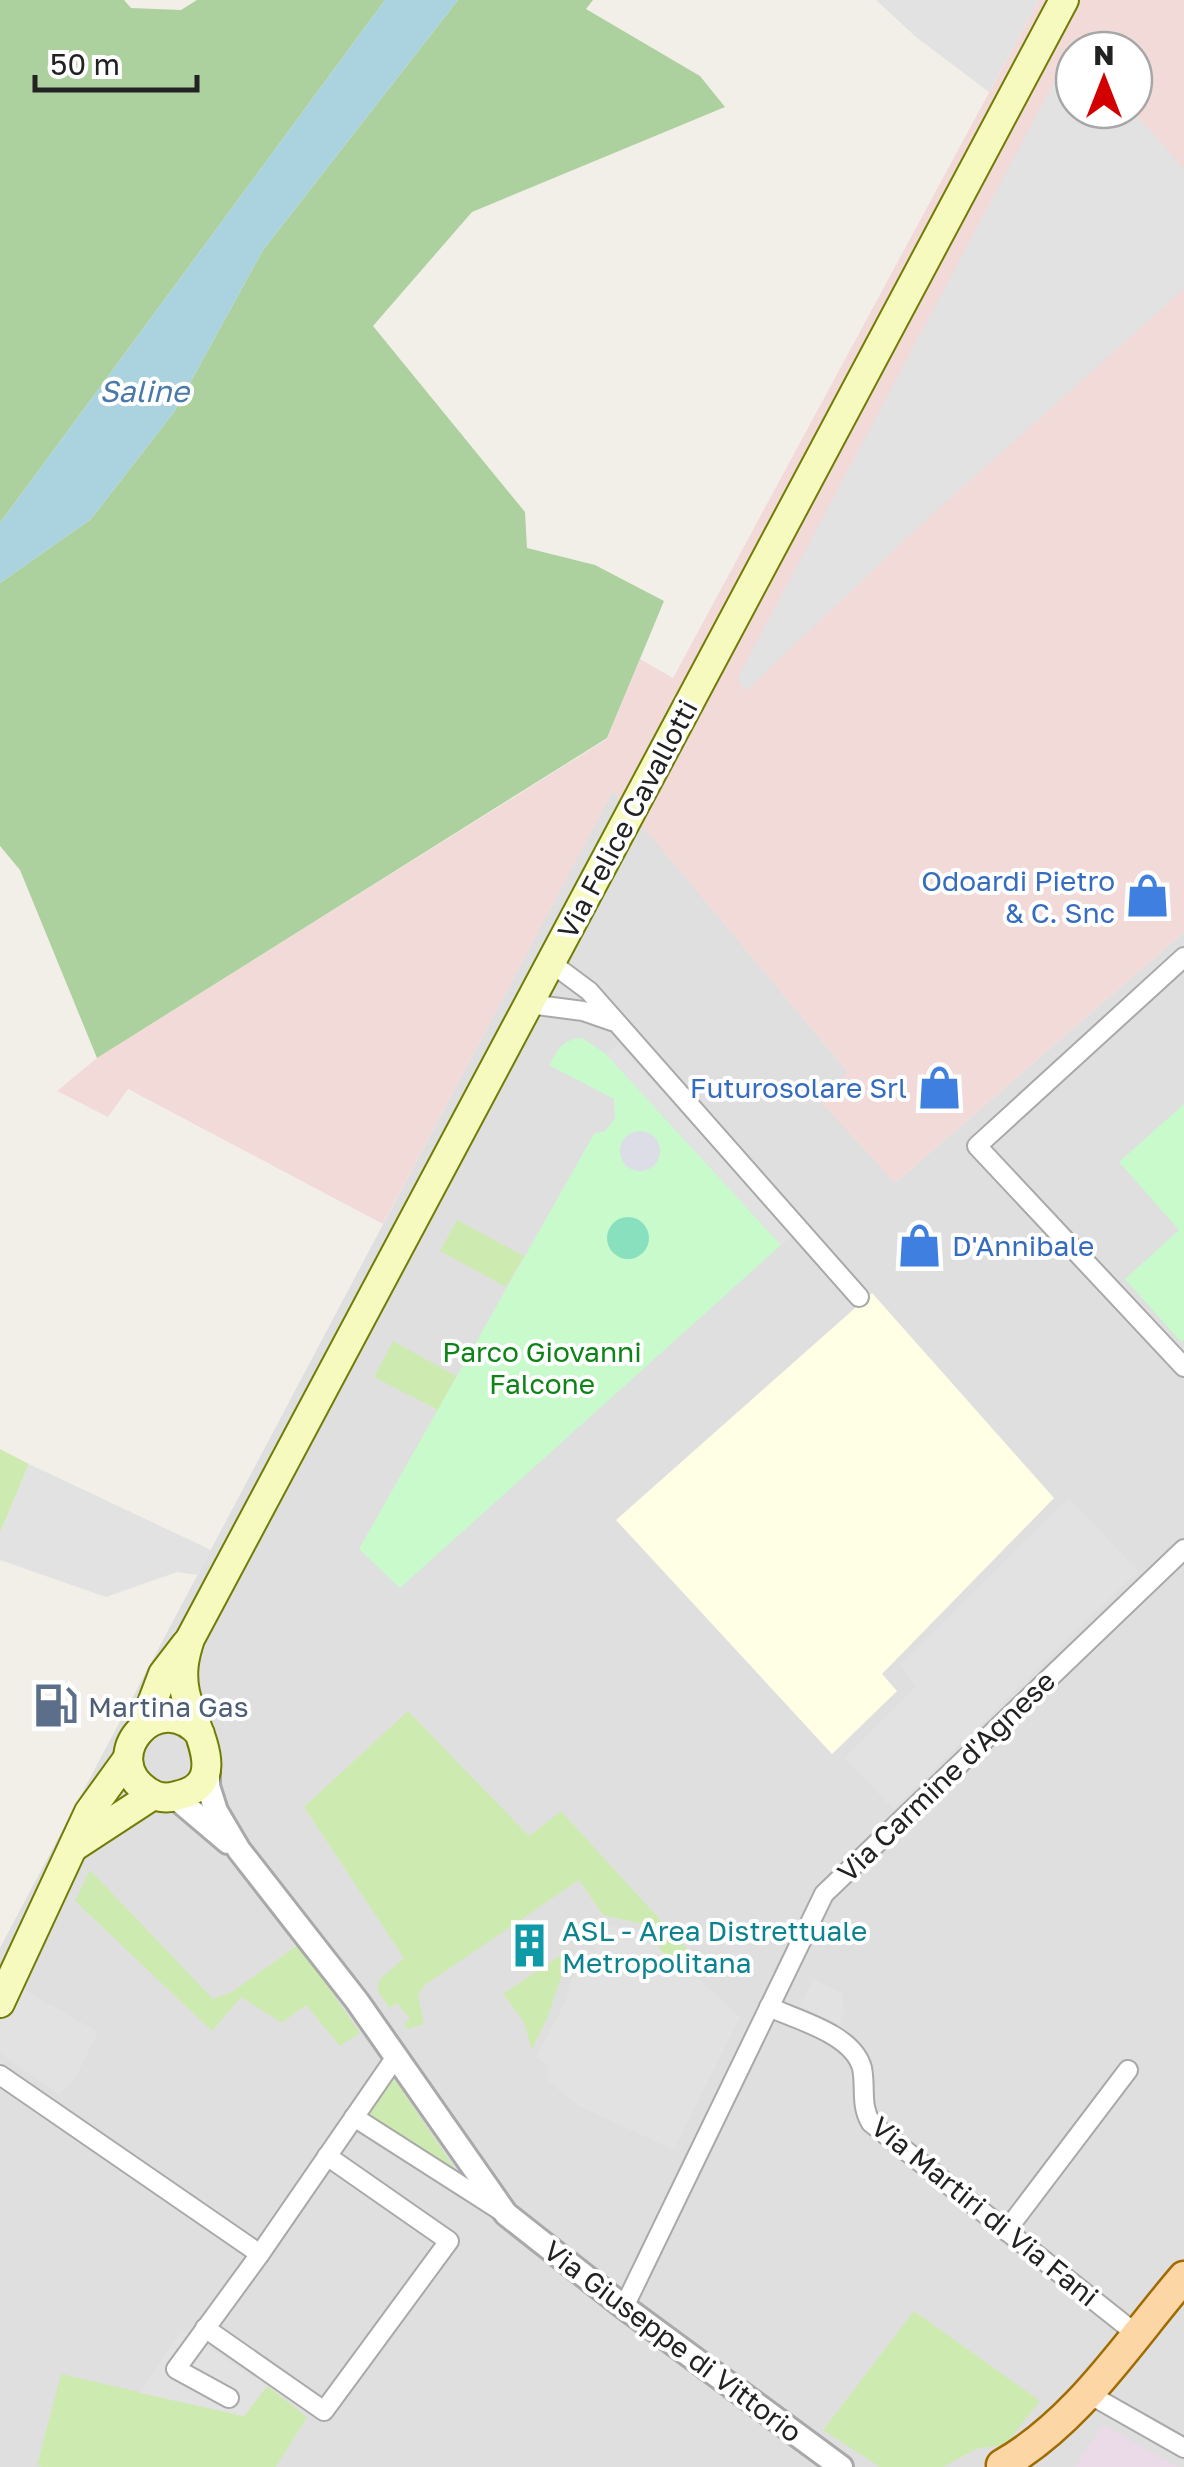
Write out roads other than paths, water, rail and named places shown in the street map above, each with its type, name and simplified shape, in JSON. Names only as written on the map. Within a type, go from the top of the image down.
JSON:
[{"type":"main road","name":"Via Felice Cavallotti","points":[[143,1727],[163,1674],[190,1639],[1064,0]]},
{"type":"main road","name":"Via Felice Cavallotti","points":[[190,1639],[183,1679],[190,1712],[204,1744]]},
{"type":"main road","points":[[0,2004],[88,1812],[128,1758],[132,1740],[157,1719],[173,1718],[188,1723],[204,1744],[207,1766],[195,1786],[164,1796],[74,1847]]},
{"type":"main road","points":[[128,1758],[135,1780],[164,1796]]},
{"type":"main road","points":[[997,2466],[1033,2447],[1061,2424],[1184,2277]]},
{"type":"main road","points":[[1042,2467],[1061,2424]]},
{"type":"street","points":[[1184,957],[977,1146],[1184,1367]]},
{"type":"street","points":[[550,962],[588,991],[859,1297]]},
{"type":"street","points":[[528,1004],[584,1012],[612,1021]]},
{"type":"street","name":"Via Carmine d'Agnese","points":[[624,2307],[824,1894],[1184,1549]]},
{"type":"street","name":"Via Giuseppe di Vittorio","points":[[204,1744],[211,1794],[239,1850],[357,2001],[472,2182]]},
{"type":"street","name":"Via Giuseppe di Vittorio","points":[[164,1796],[239,1850]]},
{"type":"street","name":"Via Martiri di Via Fani","points":[[769,2007],[848,2047],[859,2059],[863,2072],[862,2101],[870,2123],[1135,2333]]},
{"type":"street","points":[[230,2398],[176,2369],[396,2058]]},
{"type":"street","points":[[1006,2231],[1128,2070]]},
{"type":"street","points":[[0,2075],[260,2254]]},
{"type":"street","name":"Via Giuseppe di Vittorio","points":[[354,2117],[472,2182],[506,2214],[624,2307],[842,2467]]},
{"type":"street","points":[[205,2328],[324,2411],[449,2242],[328,2156]]},
{"type":"street","points":[[1087,2393],[1184,2448]]},
{"type":"water","name":"Saline","points":[[385,0],[458,0],[263,250],[174,412],[91,519],[0,583],[0,523]]},
{"type":"place","name":"Odoardi Pietro & C. Snc","points":[[1148,896]]},
{"type":"place","name":"Futurosolare Srl","points":[[940,1087]]},
{"type":"place","name":"D'Annibale","points":[[919,1245]]},
{"type":"place","name":"Martina Gas","points":[[55,1706]]},
{"type":"place","name":"ASL - Area Distrettuale Metropolitana","points":[[529,1946]]},
{"type":"park label","name":"Parco Giovanni Falcone","points":[[542,1367]]}]
